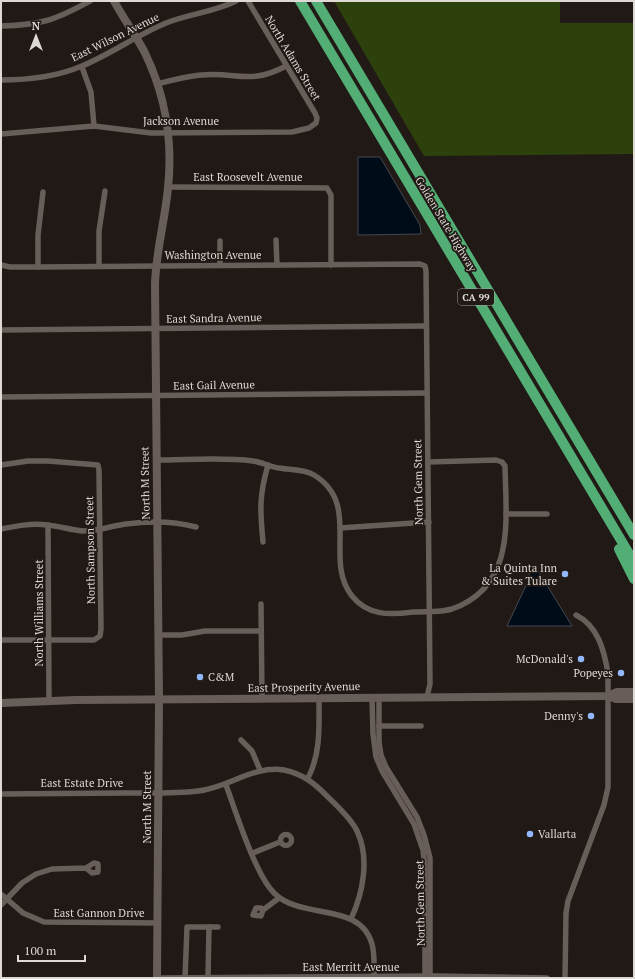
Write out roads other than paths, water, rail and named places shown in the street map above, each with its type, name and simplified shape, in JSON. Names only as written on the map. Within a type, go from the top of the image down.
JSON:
[{"type":"highway","name":"Golden State Highway","points":[[300,1],[634,562]]},
{"type":"highway","name":"Golden State Highway","points":[[316,1],[634,536]]},
{"type":"highway","points":[[599,504],[634,579]]},
{"type":"street","points":[[1,26],[30,25],[52,21],[90,1]]},
{"type":"street","name":"North M Street","points":[[114,1],[136,37],[157,84],[165,111],[168,132],[168,187],[156,265],[155,329],[159,700],[156,870],[158,923],[156,978]]},
{"type":"street","name":"East Wilson Avenue","points":[[1,80],[43,77],[82,66],[108,54],[136,37],[167,23],[216,9],[236,1]]},
{"type":"street","name":"North Adams Street","points":[[248,1],[315,113],[317,118],[313,125]]},
{"type":"street","points":[[82,66],[91,92],[94,126]]},
{"type":"street","points":[[157,84],[202,75],[258,77],[286,66]]},
{"type":"street","name":"Jackson Avenue","points":[[1,134],[94,126],[151,133],[292,132],[313,125]]},
{"type":"street","name":"East Roosevelt Avenue","points":[[168,187],[327,188],[330,195],[331,265]]},
{"type":"street","points":[[99,266],[99,231],[105,191]]},
{"type":"street","points":[[38,267],[38,235],[43,192]]},
{"type":"street","points":[[276,240],[277,265]]},
{"type":"street","points":[[220,241],[220,265]]},
{"type":"street","name":"Washington Avenue","points":[[1,264],[10,267],[420,264],[425,266]]},
{"type":"street","name":"North Gem Street","points":[[425,266],[430,684],[427,697]]},
{"type":"street","name":"East Sandra Avenue","points":[[1,330],[426,326]]},
{"type":"street","name":"East Gail Avenue","points":[[1,397],[427,393]]},
{"type":"street","points":[[156,460],[244,460],[276,468],[305,471],[320,479],[327,485],[336,501],[340,528],[341,569],[343,580],[352,596],[358,602],[372,610],[390,615],[446,610],[460,605],[476,595],[489,582],[501,562],[504,550],[506,514],[505,466],[502,462],[428,462]]},
{"type":"street","name":"North Sampson Street","points":[[1,465],[28,461],[98,465],[100,530],[100,636],[94,640],[49,640]]},
{"type":"street","points":[[263,542],[259,504],[268,465]]},
{"type":"street","points":[[506,514],[547,514]]},
{"type":"street","points":[[340,528],[428,522]]},
{"type":"street","points":[[1,529],[20,525],[48,525],[82,531],[100,530],[133,524],[157,523],[184,524],[196,527]]},
{"type":"street","name":"North Williams Street","points":[[48,525],[49,701]]},
{"type":"street","points":[[261,604],[262,699]]},
{"type":"street","points":[[565,978],[565,923],[568,901],[607,795],[608,673],[602,647],[586,620],[576,615]]},
{"type":"street","points":[[158,635],[182,635],[205,631],[261,631]]},
{"type":"street","points":[[1,640],[49,640]]},
{"type":"street","name":"East Prosperity Avenue","points":[[608,696],[617,692],[634,692]]},
{"type":"street","name":"East Prosperity Avenue","points":[[1,703],[49,701],[376,697],[608,696],[616,699],[634,699]]},
{"type":"street","name":"North Gem Street","points":[[376,697],[379,742],[383,761],[414,810],[428,847],[431,877],[432,977]]},
{"type":"street","name":"North Gem Street","points":[[376,697],[373,734],[376,757],[382,771],[414,824],[422,850],[432,977]]},
{"type":"street","points":[[308,778],[316,762],[318,749],[319,698]]},
{"type":"street","points":[[379,726],[421,726]]},
{"type":"street","points":[[241,740],[252,751],[260,770]]},
{"type":"street","name":"East Estate Drive","points":[[1,794],[158,793],[197,791],[226,784],[260,770],[285,770],[308,778],[348,817],[356,829],[360,839],[362,852],[362,890],[351,918]]},
{"type":"street","points":[[226,784],[266,882],[279,898],[298,908],[351,918],[364,930],[372,944],[374,977]]},
{"type":"street","points":[[253,853],[280,842]]},
{"type":"street","points":[[1,905],[22,884],[36,874],[52,868],[86,868]]},
{"type":"street","name":"East Gannon Drive","points":[[1,894],[23,913],[44,922],[158,923]]},
{"type":"street","points":[[263,910],[279,898]]},
{"type":"street","points":[[185,978],[187,927],[218,927]]},
{"type":"street","points":[[208,978],[209,927]]},
{"type":"street","name":"East Merritt Avenue","points":[[156,978],[547,978]]},
{"type":"water","points":[[358,157],[380,157],[420,225],[421,234],[358,235]]},
{"type":"water","points":[[537,569],[572,626],[507,626],[530,577],[529,574]]},
{"type":"place","name":"La Quinta Inn & Suites Tulare","points":[[565,574]]},
{"type":"place","name":"McDonald's","points":[[581,659]]},
{"type":"place","name":"Popeyes","points":[[621,673]]},
{"type":"place","name":"C&M","points":[[200,677]]},
{"type":"place","name":"Denny's","points":[[591,716]]},
{"type":"place","name":"Vallarta","points":[[530,834]]}]
